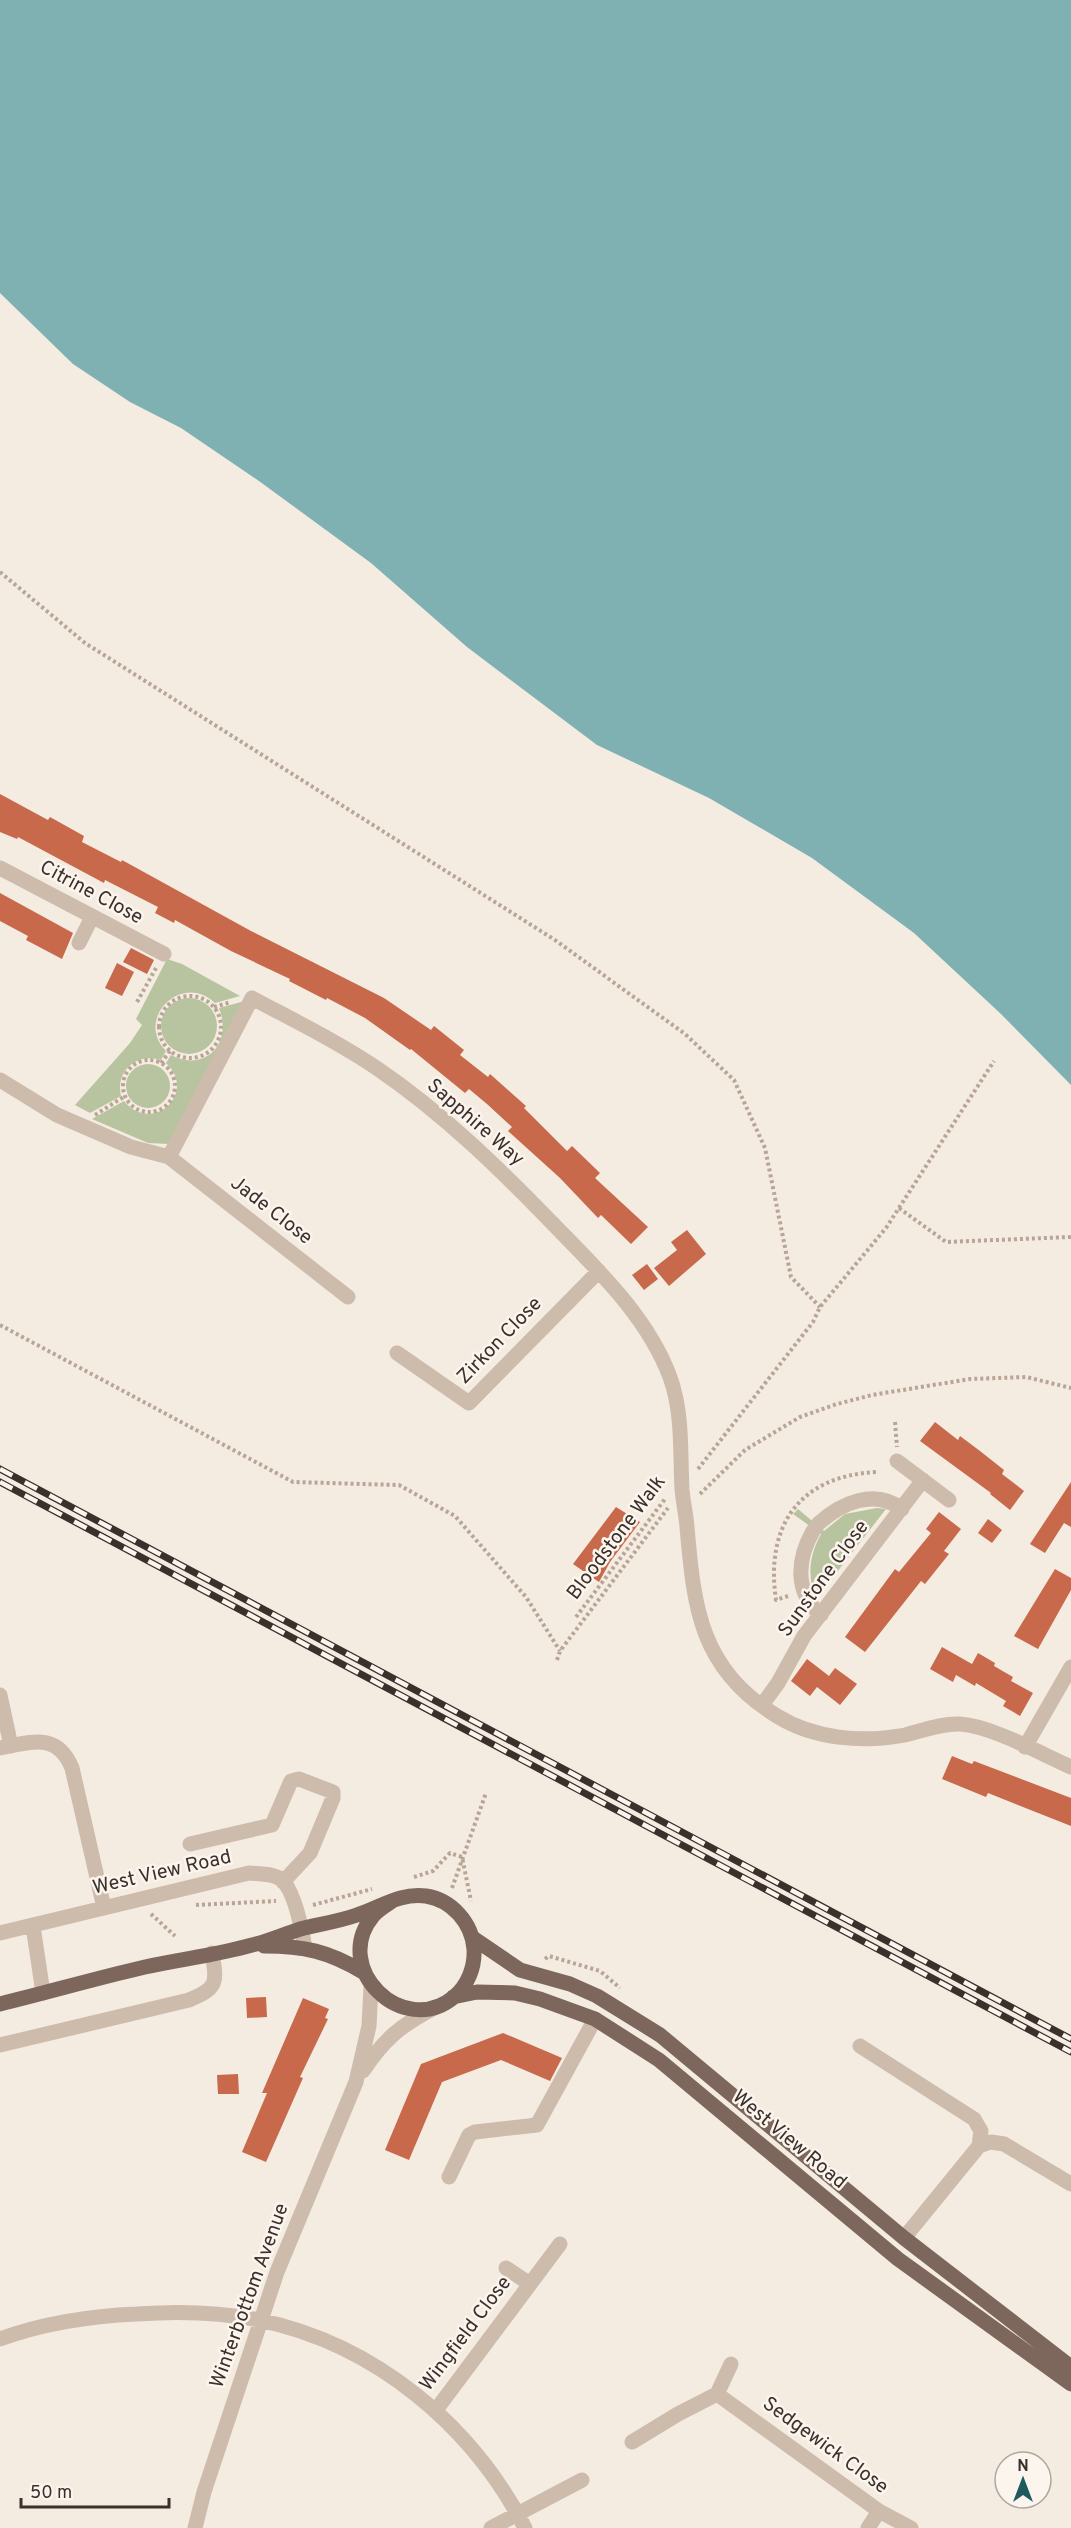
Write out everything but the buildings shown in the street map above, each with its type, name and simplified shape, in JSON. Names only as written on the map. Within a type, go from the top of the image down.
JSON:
[{"type":"main road","points":[[0,2004],[144,1968],[251,1946],[302,1929],[357,1915],[409,1896],[427,1896],[447,1904]]},
{"type":"main road","name":"West View Road","points":[[391,1902],[373,1916],[363,1934],[360,1951],[363,1972],[371,1987],[400,2007],[426,2009],[477,1992],[515,1993],[540,1999],[595,2019],[659,2060],[898,2259],[1071,2384]]},
{"type":"main road","name":"West View Road","points":[[447,1904],[463,1917],[473,1938],[520,1970],[570,1984],[597,1996],[660,2035],[904,2238],[1071,2367]]},
{"type":"main road","points":[[447,2001],[464,1985],[472,1968],[475,1957],[473,1938]]},
{"type":"main road","points":[[251,1946],[318,1950],[343,1960],[363,1972]]},
{"type":"street","name":"Citrine Close","points":[[0,868],[164,954]]},
{"type":"street","points":[[79,943],[92,917]]},
{"type":"street","name":"Sapphire Way","points":[[169,1157],[252,998],[333,1040],[380,1070],[435,1113],[503,1174],[598,1271],[641,1321],[670,1378],[680,1425],[692,1590],[700,1623],[716,1657],[736,1684],[776,1716],[804,1729],[838,1738],[870,1740],[957,1724],[978,1726],[1071,1767]]},
{"type":"street","points":[[0,1080],[24,1096],[76,1124],[131,1147],[169,1157]]},
{"type":"street","name":"Jade Close","points":[[169,1157],[348,1297]]},
{"type":"street","name":"Zirkon Close","points":[[397,1353],[469,1403],[598,1271]]},
{"type":"street","points":[[897,1457],[949,1500]]},
{"type":"street","name":"Sunstone Close","points":[[762,1705],[778,1683],[804,1636],[923,1480]]},
{"type":"street","points":[[821,1616],[813,1609],[804,1594],[799,1568],[804,1546],[815,1527],[830,1512],[852,1501],[879,1498],[894,1503],[902,1509]]},
{"type":"street","points":[[1025,1747],[1071,1667]]},
{"type":"street","points":[[0,1695],[5,1747],[39,1741],[54,1745],[66,1754],[72,1768],[104,1908]]},
{"type":"street","points":[[190,1844],[272,1825],[291,1781],[299,1779],[333,1792],[333,1798],[310,1853],[283,1882],[293,1901],[305,1948]]},
{"type":"street","name":"West View Road","points":[[0,1933],[249,1874],[266,1874],[283,1882]]},
{"type":"street","points":[[33,1926],[43,1993]]},
{"type":"street","points":[[0,2045],[189,2000],[205,1993],[214,1985],[216,1978],[212,1953]]},
{"type":"street","name":"Winterbottom Avenue","points":[[195,2528],[204,2492],[277,2272],[356,2082],[369,2026],[371,1987]]},
{"type":"street","name":"Winterbottom Avenue","points":[[356,2082],[375,2052],[391,2035],[407,2022],[447,2001]]},
{"type":"street","points":[[449,2177],[468,2135],[475,2132],[537,2125],[595,2019]]},
{"type":"street","points":[[860,2046],[974,2119],[981,2132],[979,2146],[904,2238]]},
{"type":"street","points":[[979,2146],[991,2142],[1004,2144],[1071,2184]]},
{"type":"street","name":"Wingfield Close","points":[[436,2410],[560,2244]]},
{"type":"street","name":"Wingfield Close","points":[[506,2268],[530,2284]]},
{"type":"street","points":[[0,2340],[48,2324],[113,2315],[172,2312],[232,2315],[300,2331],[338,2346],[382,2370],[413,2390],[436,2410],[479,2457],[518,2513],[525,2528]]},
{"type":"street","points":[[632,2442],[717,2394],[730,2364]]},
{"type":"street","name":"Sedgewick Close","points":[[717,2394],[879,2511],[911,2528]]},
{"type":"street","points":[[491,2528],[582,2480]]},
{"type":"street","points":[[868,2528],[879,2511]]},
{"type":"path","points":[[0,572],[85,643],[555,940],[685,1034],[734,1080],[765,1148],[791,1277],[820,1307]]},
{"type":"path","points":[[137,1002],[164,954]]},
{"type":"path","points":[[189,995],[208,1001],[218,1012],[221,1026],[214,1047],[197,1057],[182,1057],[170,1051],[162,1043],[158,1027],[165,1006],[179,996],[189,995]]},
{"type":"path","points":[[161,1063],[170,1051]]},
{"type":"path","points":[[145,1060],[161,1063],[170,1071],[174,1083],[173,1094],[167,1103],[156,1110],[141,1110],[135,1107],[125,1096],[123,1082],[133,1065],[145,1060]]},
{"type":"path","points":[[557,1660],[560,1652],[685,1481],[813,1322],[820,1307],[886,1228],[994,1060]]},
{"type":"path","points":[[92,1117],[125,1096]]},
{"type":"path","points":[[899,1208],[946,1242],[1071,1237]]},
{"type":"path","points":[[0,1325],[292,1482],[399,1485],[454,1516],[526,1597],[560,1652]]},
{"type":"path","points":[[692,1502],[745,1450],[800,1417],[872,1395],[970,1379],[1026,1377],[1071,1388]]},
{"type":"path","points":[[895,1422],[897,1457]]},
{"type":"path","name":"Bloodstone Walk","points":[[576,1617],[685,1481]]},
{"type":"path","points":[[447,1904],[486,1793]]},
{"type":"path","points":[[190,1906],[223,1902],[293,1901]]},
{"type":"path","points":[[158,1909],[147,1910],[176,1936]]},
{"type":"green space","points":[[167,959],[182,964],[240,996],[215,1003],[202,995],[189,992],[166,1003],[159,1013],[156,1026],[158,1038],[166,1051],[161,1060],[152,1058],[136,1061],[121,1079],[121,1096],[90,1113],[75,1105],[130,1043],[142,1025],[136,1019]]},
{"type":"green space","points":[[183,998],[195,998],[209,1006],[217,1020],[215,1037],[209,1046],[195,1054],[183,1054],[166,1042],[161,1032],[161,1020],[173,1003]]},
{"type":"green space","points":[[245,1001],[169,1144],[148,1143],[92,1119],[124,1101],[135,1111],[147,1114],[158,1112],[168,1106],[177,1086],[175,1074],[166,1063],[171,1055],[184,1060],[205,1057],[219,1043],[222,1033],[219,1008]]},
{"type":"green space","points":[[148,1064],[164,1070],[170,1086],[164,1102],[148,1108],[132,1102],[126,1086],[132,1070]]},
{"type":"green space","points":[[877,1508],[886,1509],[816,1599],[810,1574],[814,1550],[821,1534],[793,1514],[798,1509],[824,1531],[845,1514]]},
{"type":"water","points":[[0,0],[1071,0],[1071,1085],[1001,1014],[914,933],[812,858],[709,798],[597,745],[467,647],[371,563],[259,481],[181,428],[130,402],[73,364],[0,293]]},
{"type":"railway","points":[[0,1469],[1071,2039]]},
{"type":"railway","points":[[0,1482],[1071,2052]]}]
